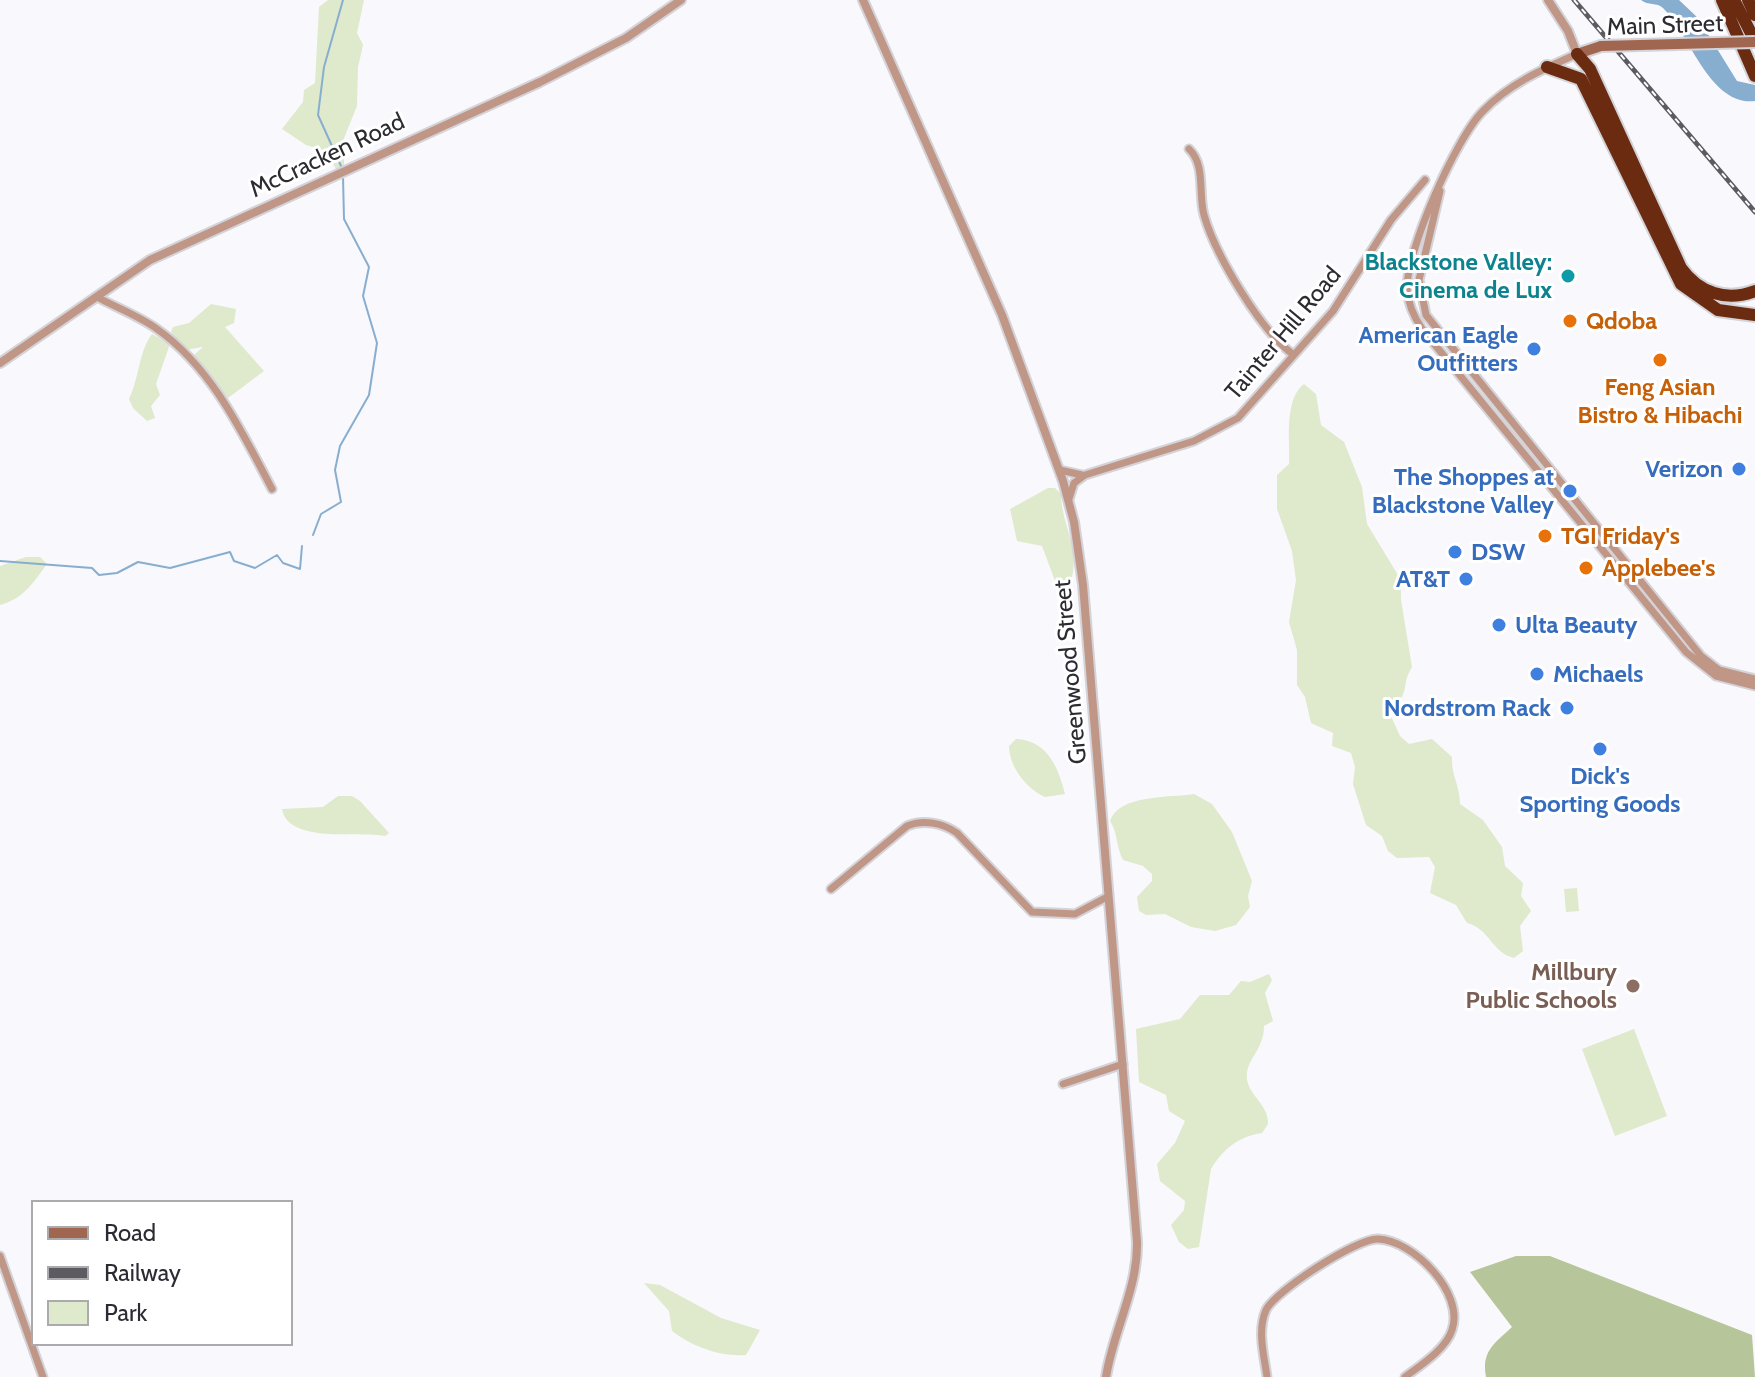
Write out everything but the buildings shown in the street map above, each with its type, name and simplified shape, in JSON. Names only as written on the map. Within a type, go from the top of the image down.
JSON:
[{"type":"highway","points":[[1722,0],[1754,75]]},
{"type":"highway","points":[[1734,0],[1755,41]]},
{"type":"highway","points":[[1748,0],[1755,15]]},
{"type":"highway","points":[[1577,54],[1581,79],[1681,284],[1689,294],[1718,310],[1755,315]]},
{"type":"highway","points":[[1577,54],[1590,69],[1688,278],[1716,294],[1740,296],[1755,291]]},
{"type":"highway","points":[[1547,67],[1581,79]]},
{"type":"main road","name":"Main Street","points":[[1577,54],[1601,46],[1755,41]]},
{"type":"street","name":"McCracken Road","points":[[0,363],[141,265],[210,230],[594,55],[644,27],[681,0]]},
{"type":"street","name":"Greenwood Street","points":[[863,0],[1002,315],[1069,499],[1082,574],[1137,1258],[1135,1279],[1113,1338],[1106,1377]]},
{"type":"street","points":[[1551,4],[1577,54],[1511,87],[1480,114],[1455,148],[1425,219],[1408,279],[1408,300],[1416,320],[1510,440],[1694,660],[1716,676],[1755,686]]},
{"type":"street","points":[[1189,149],[1197,159],[1202,210],[1218,249],[1269,333],[1294,355]]},
{"type":"street","name":"Tainter Hill Road","points":[[1060,470],[1085,475],[1194,441],[1226,426],[1254,402],[1333,311],[1391,220],[1425,180]]},
{"type":"street","points":[[1440,189],[1436,219],[1419,280],[1426,315],[1701,656],[1719,670],[1755,679]]},
{"type":"street","points":[[97,297],[158,330],[201,374],[235,417],[272,489]]},
{"type":"street","points":[[1069,499],[1074,483],[1085,475]]},
{"type":"street","points":[[831,889],[907,826],[922,822],[946,826],[957,833],[1032,912],[1075,914],[1107,897]]},
{"type":"street","points":[[1063,1084],[1123,1064]]},
{"type":"street","points":[[1267,1377],[1262,1332],[1271,1302],[1355,1245],[1381,1239],[1403,1246],[1441,1282],[1453,1303],[1454,1320],[1448,1339],[1405,1377]]},
{"type":"street","points":[[0,1256],[43,1377]]},
{"type":"green space","points":[[328,0],[364,0],[357,33],[363,45],[358,67],[357,106],[344,138],[344,165],[338,173],[326,151],[306,145],[282,129],[303,102],[304,90],[315,83],[319,7]]},
{"type":"green space","points":[[211,304],[236,309],[234,323],[225,327],[264,371],[228,398],[194,355],[203,347],[185,350],[171,332],[173,327],[189,323]]},
{"type":"green space","points":[[152,334],[170,344],[156,384],[160,395],[151,406],[155,418],[147,421],[133,408],[129,399],[144,349]]},
{"type":"green space","points":[[1304,384],[1316,394],[1321,425],[1344,442],[1362,487],[1367,524],[1401,580],[1401,600],[1412,667],[1401,699],[1390,714],[1400,736],[1409,744],[1432,739],[1452,757],[1460,804],[1483,820],[1502,847],[1505,866],[1523,883],[1521,896],[1531,911],[1520,926],[1523,951],[1514,958],[1501,951],[1481,930],[1467,923],[1456,905],[1430,893],[1435,867],[1429,857],[1397,858],[1388,851],[1382,836],[1366,825],[1353,784],[1355,767],[1351,753],[1332,746],[1333,733],[1311,723],[1305,697],[1297,685],[1297,650],[1289,622],[1296,580],[1292,551],[1277,509],[1277,475],[1289,464],[1291,410],[1293,400]]},
{"type":"green space","points":[[1048,488],[1055,488],[1061,494],[1073,550],[1073,574],[1069,586],[1058,589],[1042,546],[1017,541],[1010,509]]},
{"type":"green space","points":[[26,557],[40,557],[47,564],[21,594],[0,605],[0,566]]},
{"type":"green space","points":[[1016,739],[1044,750],[1055,765],[1065,794],[1045,797],[1026,783],[1010,754],[1009,746]]},
{"type":"green space","points":[[1194,794],[1212,804],[1232,832],[1252,881],[1248,896],[1250,907],[1236,925],[1215,931],[1191,927],[1165,914],[1146,915],[1139,911],[1137,897],[1152,881],[1152,874],[1143,866],[1123,860],[1110,821],[1115,812],[1134,802]]},
{"type":"green space","points":[[338,796],[352,796],[360,801],[389,833],[385,836],[310,832],[287,820],[282,809],[323,807]]},
{"type":"green space","points":[[1577,888],[1579,911],[1566,912],[1564,889]]},
{"type":"green space","points":[[1269,974],[1272,980],[1265,993],[1273,1021],[1264,1026],[1261,1042],[1247,1072],[1251,1091],[1265,1111],[1268,1124],[1262,1133],[1232,1145],[1211,1169],[1199,1247],[1188,1249],[1179,1242],[1171,1225],[1184,1210],[1185,1201],[1160,1181],[1157,1164],[1175,1143],[1185,1121],[1169,1111],[1166,1095],[1139,1082],[1136,1029],[1180,1019],[1200,995],[1229,995],[1241,981],[1250,982]]},
{"type":"green space","points":[[1634,1029],[1667,1116],[1615,1136],[1582,1049]]},
{"type":"green space","points":[[1516,1256],[1550,1256],[1752,1335],[1755,1377],[1486,1377],[1488,1354],[1512,1327],[1470,1272]]},
{"type":"green space","points":[[644,1283],[660,1285],[721,1318],[760,1330],[746,1355],[726,1354],[697,1346],[672,1331],[669,1311]]},
{"type":"water","points":[[1641,0],[1679,0],[1698,18],[1737,81],[1755,85],[1755,101],[1739,100],[1725,93],[1702,66],[1673,19],[1658,5]]},
{"type":"waterway","points":[[341,166],[318,115],[324,67],[343,0]]},
{"type":"waterway","points":[[313,535],[321,514],[341,502],[335,470],[340,446],[369,395],[377,343],[363,296],[369,267],[344,219],[343,177]]},
{"type":"waterway","points":[[0,561],[92,568],[99,575],[117,573],[138,562],[170,568],[230,552],[234,561],[255,568],[277,555],[283,563],[300,569],[302,546]]},
{"type":"railway","points":[[1574,0],[1755,212]]},
{"type":"place","name":"Blackstone Valley: Cinema de Lux","points":[[1568,276]]},
{"type":"place","name":"Qdoba","points":[[1570,321]]},
{"type":"place","name":"American Eagle Outfitters","points":[[1534,349]]},
{"type":"place","name":"Feng Asian Bistro & Hibachi","points":[[1660,360]]},
{"type":"place","name":"Verizon","points":[[1739,469]]},
{"type":"place","name":"The Shoppes at Blackstone Valley","points":[[1570,491]]},
{"type":"place","name":"TGI Friday's","points":[[1545,536]]},
{"type":"place","name":"DSW","points":[[1455,552]]},
{"type":"place","name":"Applebee's","points":[[1586,568]]},
{"type":"place","name":"AT&T","points":[[1466,579]]},
{"type":"place","name":"Ulta Beauty","points":[[1499,625]]},
{"type":"place","name":"Michaels","points":[[1537,674]]},
{"type":"place","name":"Nordstrom Rack","points":[[1567,708]]},
{"type":"place","name":"Dick's Sporting Goods","points":[[1600,749]]},
{"type":"place","name":"Millbury Public Schools","points":[[1633,986]]}]
